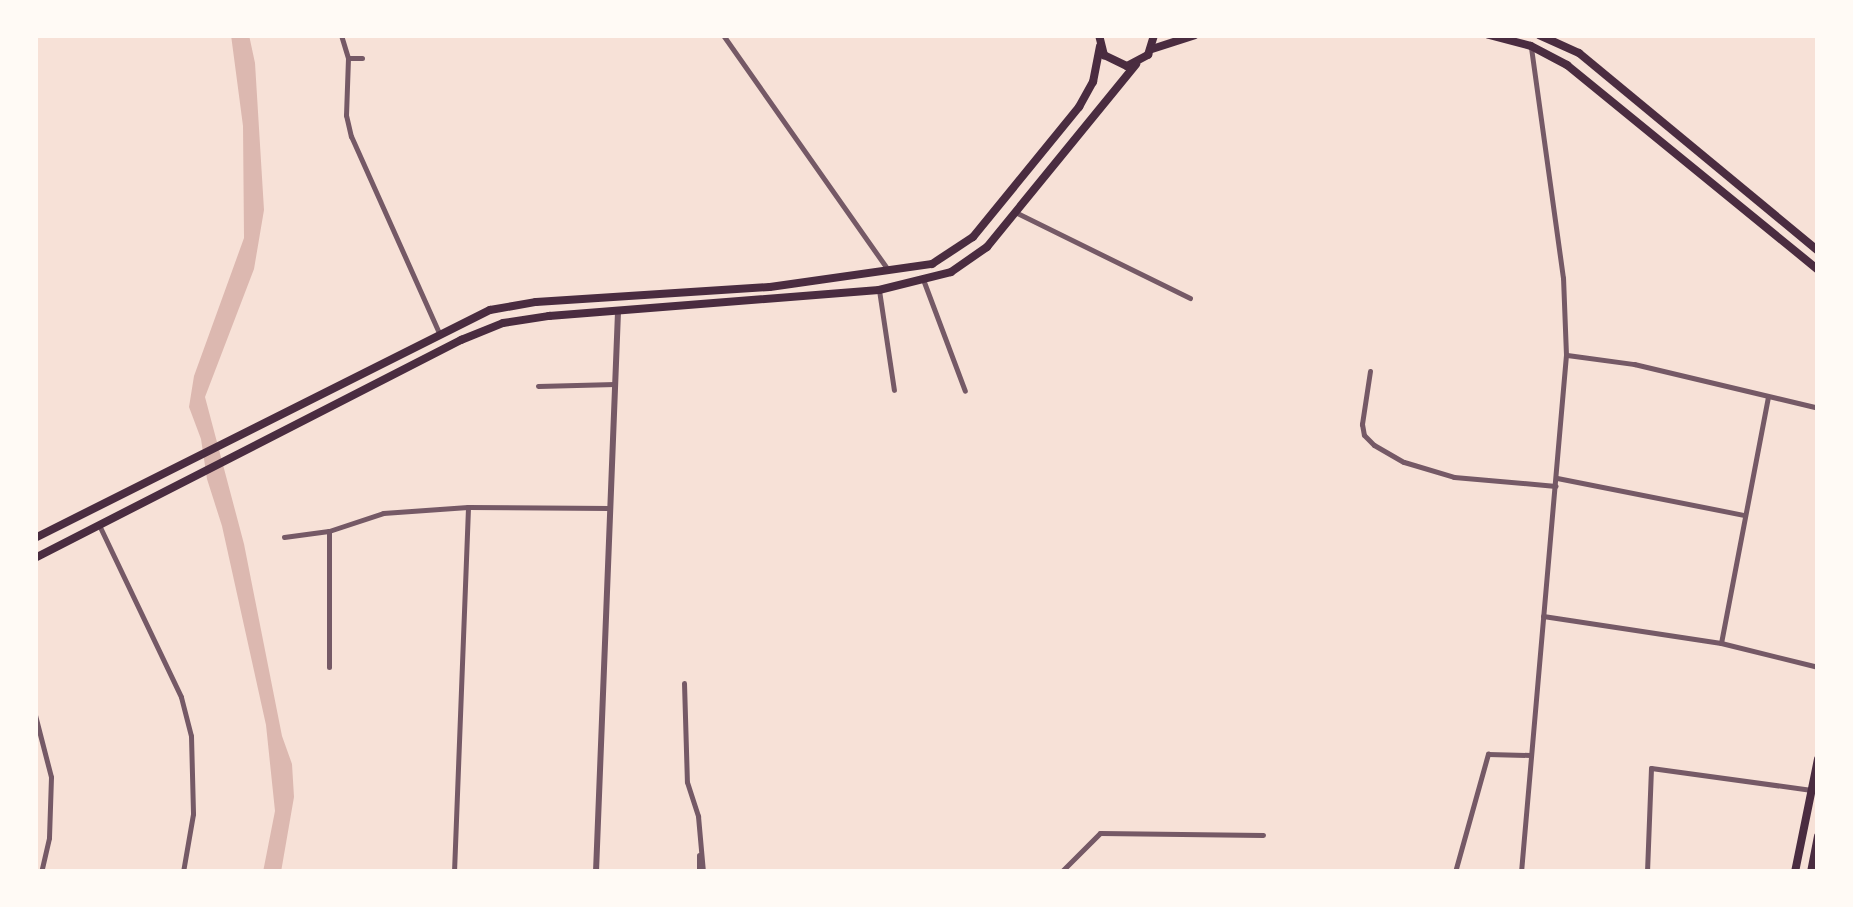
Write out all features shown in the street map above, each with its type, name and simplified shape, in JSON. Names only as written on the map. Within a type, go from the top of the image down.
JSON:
[{"type":"main road","points":[[35,538],[490,310],[512,305],[770,287],[932,264],[973,237],[991,218],[1087,95],[1100,47],[1098,35]]},
{"type":"main road","points":[[1152,48],[1154,35]]},
{"type":"main road","points":[[35,558],[482,331],[526,318],[878,290],[924,282],[970,260],[1152,48],[1195,35]]},
{"type":"main road","points":[[1489,35],[1531,46],[1567,64],[1818,270]]},
{"type":"main road","points":[[1538,35],[1579,53],[1818,252]]},
{"type":"main road","points":[[1100,47],[1110,61],[1136,64]]},
{"type":"main road","points":[[1795,872],[1818,758]]},
{"type":"main road","points":[[1811,872],[1818,838]]},
{"type":"street","points":[[340,35],[348,58],[346,115],[350,136],[439,334]]},
{"type":"street","points":[[724,35],[890,272]]},
{"type":"street","points":[[1521,872],[1566,354],[1563,278],[1531,46]]},
{"type":"street","points":[[348,58],[362,58]]},
{"type":"street","points":[[1015,212],[1190,298]]},
{"type":"street","points":[[924,282],[965,392]]},
{"type":"street","points":[[878,290],[894,390]]},
{"type":"street","points":[[596,872],[618,312]]},
{"type":"street","points":[[1566,354],[1634,364],[1818,408]]},
{"type":"street","points":[[1370,371],[1362,424],[1374,445],[1404,462],[1454,478],[1556,486]]},
{"type":"street","points":[[538,386],[614,384]]},
{"type":"street","points":[[1721,643],[1768,396]]},
{"type":"street","points":[[1557,478],[1744,515]]},
{"type":"street","points":[[284,537],[328,531],[383,513],[468,507],[609,508]]},
{"type":"street","points":[[454,872],[468,507]]},
{"type":"street","points":[[100,527],[181,697],[191,736],[193,814],[184,872]]},
{"type":"street","points":[[328,531],[329,667]]},
{"type":"street","points":[[1543,616],[1721,643],[1818,667]]},
{"type":"street","points":[[684,683],[687,782],[700,836],[700,872]]},
{"type":"street","points":[[35,716],[51,777],[49,838],[41,872]]},
{"type":"street","points":[[1456,872],[1488,754],[1530,755]]},
{"type":"street","points":[[1647,872],[1651,768],[1812,790]]},
{"type":"street","points":[[1061,872],[1085,844],[1100,834],[1263,835]]},
{"type":"shaded area","points":[[231,35],[249,35],[255,63],[264,210],[254,269],[205,397],[244,544],[282,736],[292,764],[294,797],[281,872],[263,872],[275,811],[266,725],[222,526],[207,479],[201,439],[189,407],[194,376],[244,238],[243,126]]}]
